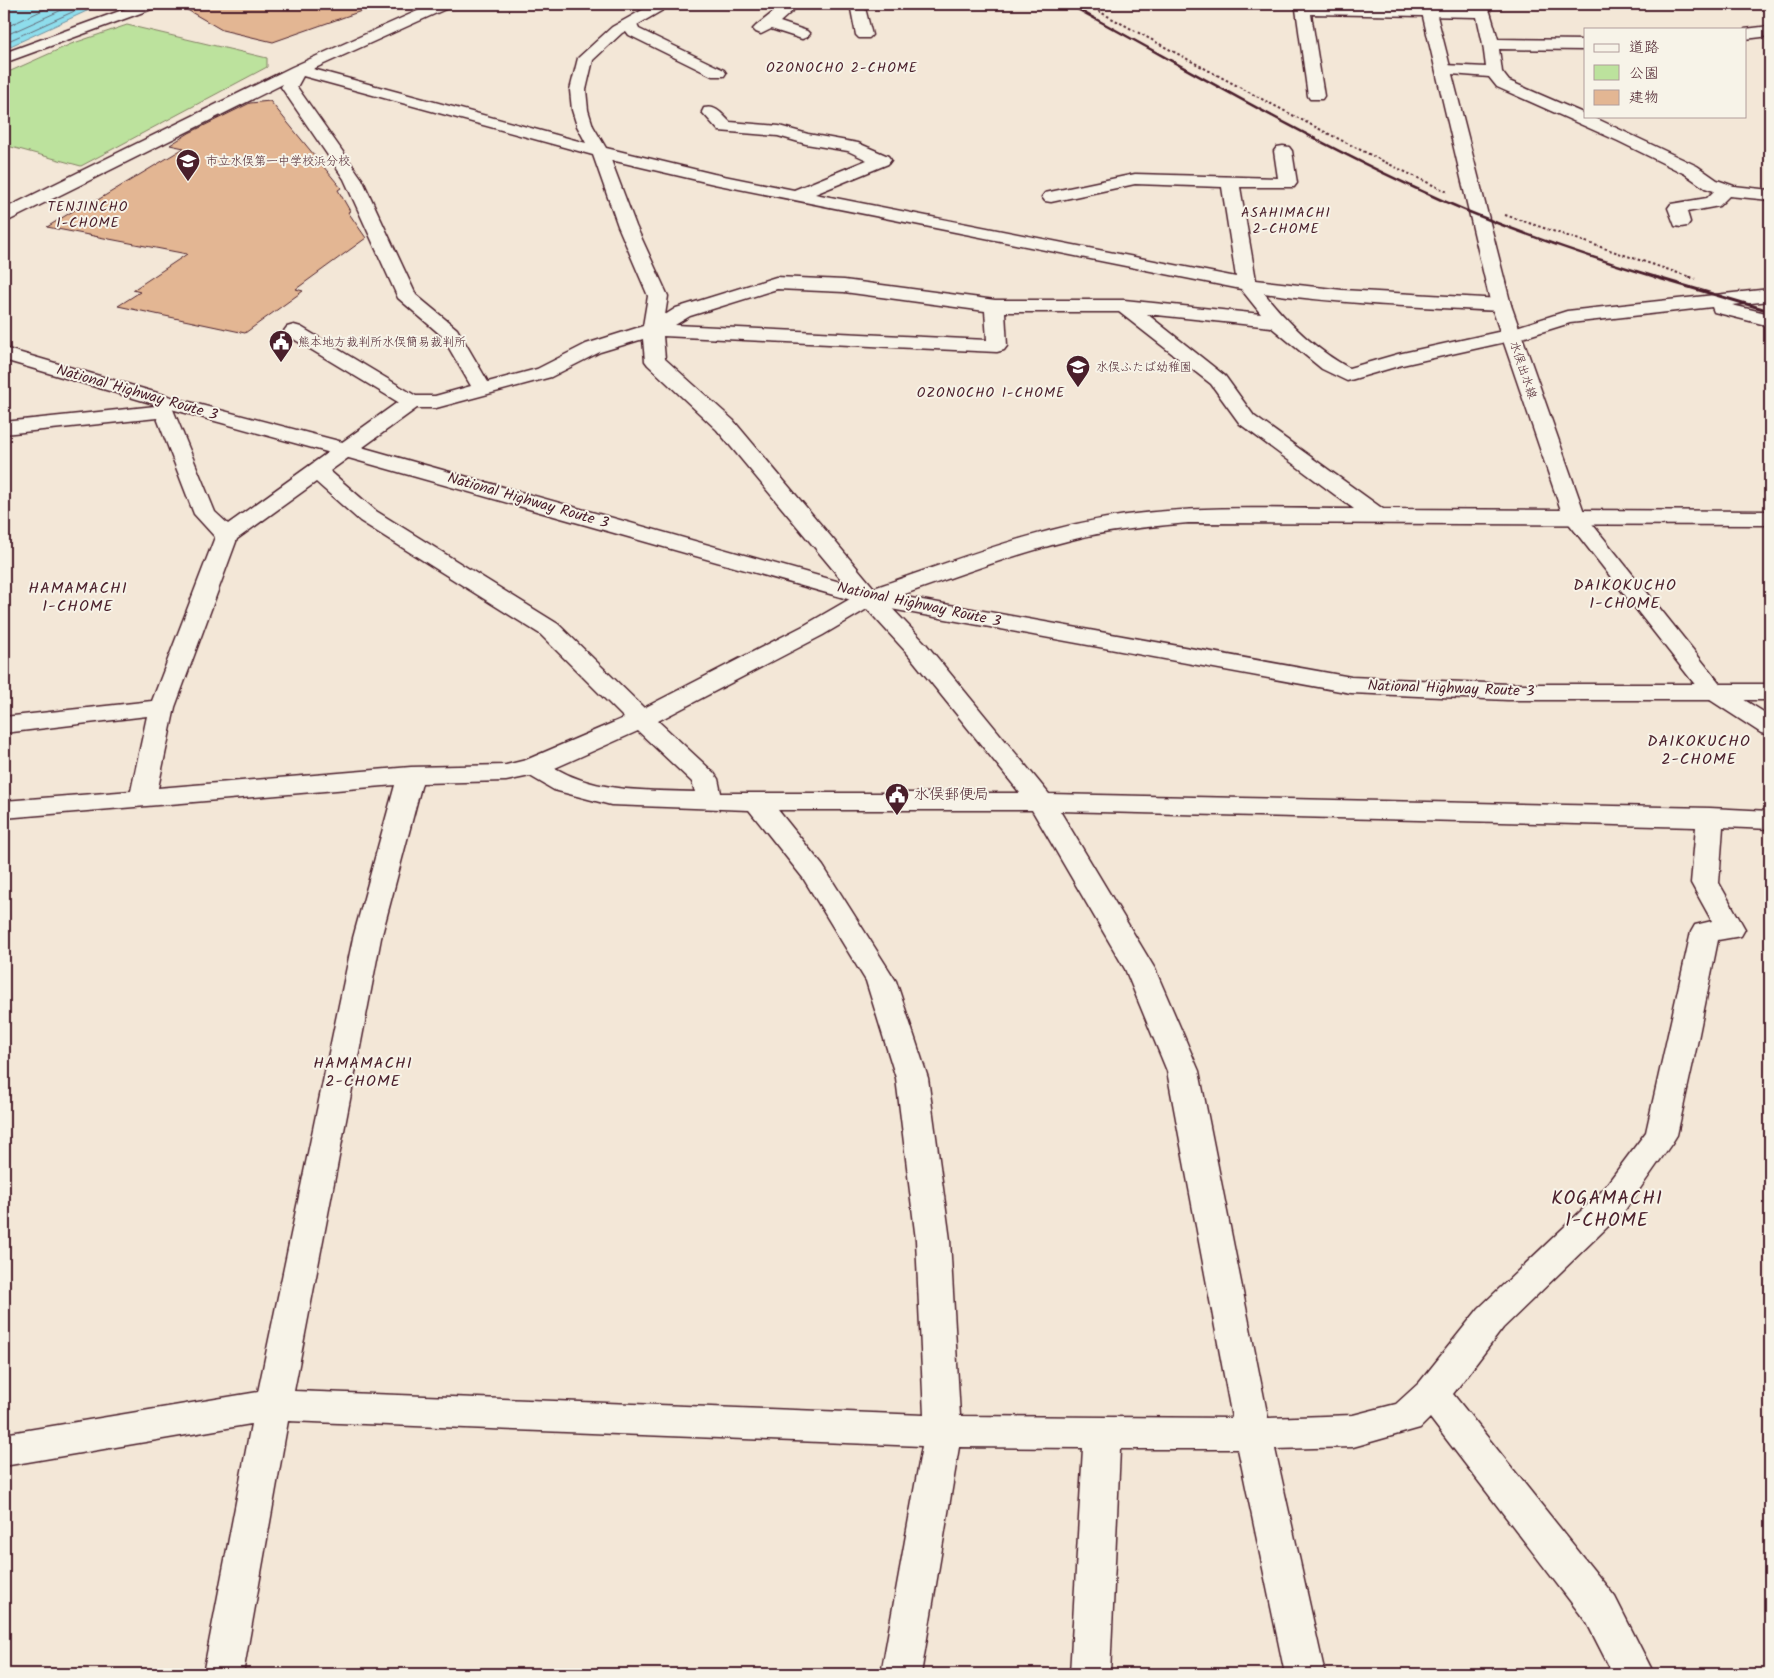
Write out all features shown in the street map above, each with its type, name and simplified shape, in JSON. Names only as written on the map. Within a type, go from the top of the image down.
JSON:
[{"type":"main road","points":[[4,58],[152,4]]},
{"type":"main road","points":[[4,216],[298,70],[445,4]]},
{"type":"main road","points":[[663,4],[616,30],[586,58],[578,90],[584,126],[600,152],[627,226],[658,296],[652,330],[655,361],[725,425],[869,598],[917,649],[1041,802],[1140,969],[1183,1071],[1253,1434],[1305,1674]]},
{"type":"main road","points":[[785,4],[791,6],[765,26],[802,34]]},
{"type":"main road","points":[[857,4],[864,34]]},
{"type":"main road","points":[[1316,96],[1301,6],[1429,9],[1464,13],[1483,12],[1491,44],[1494,72],[1503,84],[1624,137],[1691,170],[1712,184],[1731,192],[1770,195]]},
{"type":"main road","name":"水俣出水線","points":[[1429,9],[1501,305],[1574,516],[1713,691]]},
{"type":"main road","points":[[628,24],[634,32],[718,73]]},
{"type":"main road","points":[[1746,34],[1770,31]]},
{"type":"main road","points":[[1491,44],[1584,45]]},
{"type":"main road","points":[[298,70],[600,152],[714,179],[1247,285],[1300,293],[1350,297],[1501,305]]},
{"type":"main road","points":[[298,70],[289,87],[353,178],[408,298],[450,333],[483,390]]},
{"type":"main road","points":[[1444,70],[1494,72]]},
{"type":"main road","points":[[710,112],[725,127],[779,131],[806,139],[852,147],[882,160],[796,195]]},
{"type":"main road","points":[[1052,197],[1135,179],[1288,183],[1283,151]]},
{"type":"main road","points":[[1230,182],[1247,285],[1277,322],[1347,375],[1398,360],[1512,336],[1567,317],[1770,295]]},
{"type":"main road","points":[[1681,222],[1677,208],[1713,202],[1725,189]]},
{"type":"main road","points":[[294,331],[412,402],[436,402],[544,373],[593,348],[652,330],[683,312],[776,283],[844,286],[995,306],[1124,306],[1277,322]]},
{"type":"main road","points":[[1697,302],[1770,320]]},
{"type":"main road","points":[[652,330],[997,346],[995,306]]},
{"type":"main road","points":[[1124,306],[1218,380],[1247,420],[1376,515]]},
{"type":"main road","name":"National Highway Route 3","points":[[4,354],[168,407],[346,450],[869,598],[1351,685],[1415,691],[1770,692]]},
{"type":"main road","points":[[143,797],[162,707],[226,536],[412,402]]},
{"type":"main road","points":[[4,428],[168,407],[205,514],[226,536]]},
{"type":"main road","points":[[317,471],[368,516],[548,629],[641,720],[705,779],[710,801]]},
{"type":"main road","points":[[4,810],[410,775],[506,773],[534,767],[641,720],[814,630],[869,598],[1008,550],[1065,534],[1125,522],[1188,516],[1376,515],[1770,518]]},
{"type":"main road","points":[[1713,691],[1770,727]]},
{"type":"main road","points":[[4,725],[162,707]]},
{"type":"main road","points":[[534,767],[563,784],[611,797],[710,801],[1041,802],[1710,817],[1770,820]]},
{"type":"main road","points":[[223,1674],[273,1405],[368,938],[410,775]]},
{"type":"main road","points":[[756,800],[814,872],[881,980],[912,1078],[933,1240],[943,1431],[901,1674]]},
{"type":"main road","points":[[4,1450],[273,1405],[943,1431],[1102,1433],[1253,1434],[1352,1431],[1407,1417],[1432,1394],[1491,1318],[1613,1201],[1661,1135],[1705,932],[1731,929],[1705,883],[1710,817]]},
{"type":"main road","points":[[1432,1394],[1600,1610],[1634,1674]]},
{"type":"main road","points":[[1090,1674],[1102,1433]]},
{"type":"path","points":[[1085,4],[1387,164],[1476,203],[1575,240],[1702,281]]},
{"type":"green space","points":[[127,25],[267,58],[267,67],[81,166],[4,145],[4,74],[71,44]]},
{"type":"water","points":[[4,4],[102,4],[4,49]]},
{"type":"building","points":[[177,4],[370,4],[370,8],[273,42],[222,30]]},
{"type":"building","points":[[270,101],[341,188],[338,190],[350,211],[348,212],[366,238],[296,289],[303,291],[245,333],[118,306],[140,292],[133,290],[187,254],[47,227],[91,200],[96,201],[184,148],[170,145],[189,133],[250,103]]},
{"type":"railway","points":[[1068,4],[1283,122],[1415,188],[1535,238],[1659,278]]},
{"type":"railway","points":[[1655,277],[1770,311]]},
{"type":"place","name":"市立水俣第一中学校浜分校","points":[[188,182]]},
{"type":"place","name":"熊本地方裁判所水俣簡易裁判所","points":[[281,363]]},
{"type":"place","name":"水俣ふたば幼稚園","points":[[1078,388]]},
{"type":"place","name":"水俣郵便局","points":[[897,816]]},
{"type":"district","name":"OZONOCHO 2-CHOME","points":[[842,68]]},
{"type":"district","name":"TENJINCHO 1-CHOME","points":[[88,216]]},
{"type":"district","name":"ASAHIMACHI 2-CHOME","points":[[1286,222]]},
{"type":"district","name":"OZONOCHO 1-CHOME","points":[[991,393]]},
{"type":"district","name":"DAIKOKUCHO 1-CHOME","points":[[1625,594]]},
{"type":"district","name":"HAMAMACHI 1-CHOME","points":[[78,597]]},
{"type":"district","name":"DAIKOKUCHO 2-CHOME","points":[[1699,750]]},
{"type":"district","name":"HAMAMACHI 2-CHOME","points":[[363,1072]]},
{"type":"district","name":"KOGAMACHI 1-CHOME","points":[[1607,1210]]}]
